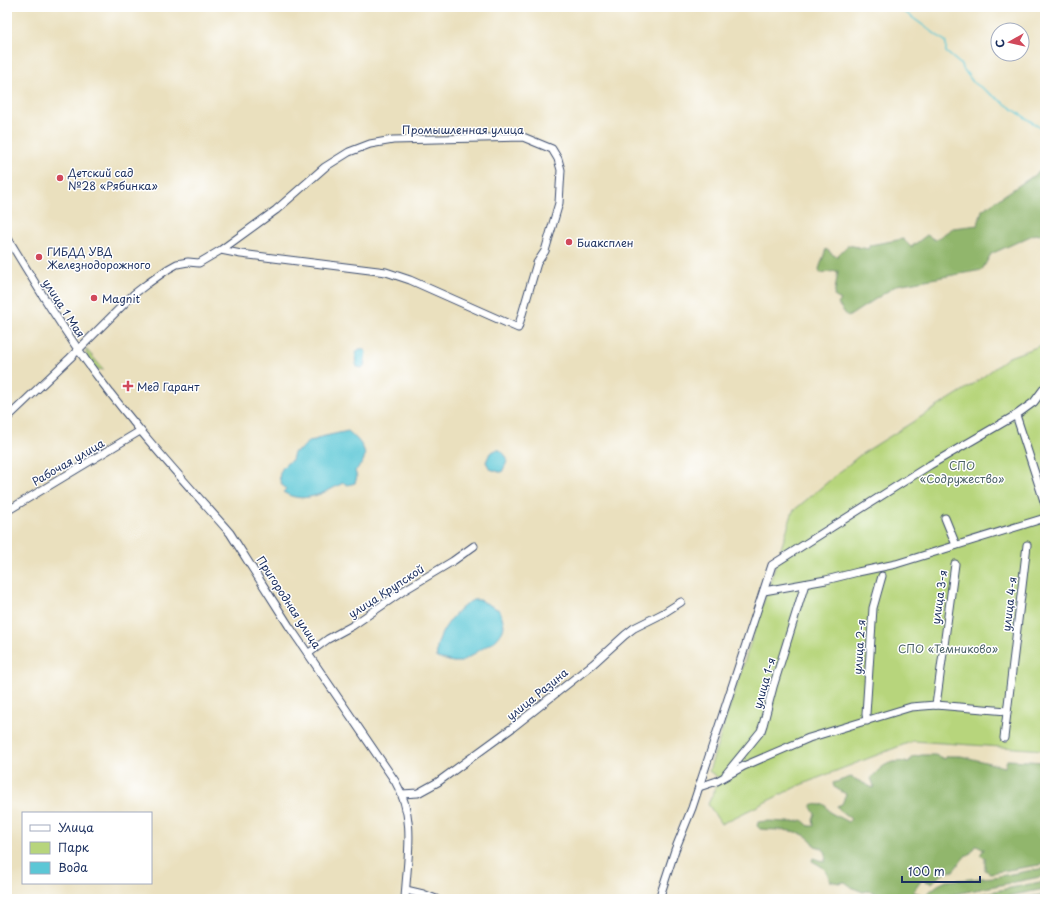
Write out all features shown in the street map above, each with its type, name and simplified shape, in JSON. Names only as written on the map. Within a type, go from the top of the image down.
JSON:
[{"type":"street","name":"Промышленная улица","points":[[7,418],[134,294],[161,273],[177,264],[188,262],[199,263],[221,250],[276,210],[331,162],[349,152],[370,144],[399,140],[523,137],[552,149],[560,164],[562,176],[559,203],[545,251],[537,263],[518,328],[410,280],[386,272],[241,254],[221,250]]},
{"type":"street","name":"улица 1 Мая","points":[[7,237],[78,350]]},
{"type":"street","name":"Пригородная улица","points":[[78,350],[140,431],[230,533],[289,626],[376,752],[402,794],[409,827],[405,899]]},
{"type":"street","points":[[659,899],[675,850],[692,808],[772,565],[942,458],[1016,415],[1034,402],[1045,387]]},
{"type":"street","points":[[1016,415],[1045,504]]},
{"type":"street","name":"Рабочая улица","points":[[7,511],[140,431]]},
{"type":"street","points":[[945,518],[956,545]]},
{"type":"street","points":[[764,591],[805,584],[896,564],[1045,518]]},
{"type":"street","name":"улица 4-я","points":[[1004,738],[1027,545]]},
{"type":"street","name":"улица Крупской","points":[[308,653],[328,639],[352,626],[403,591],[453,561],[474,546]]},
{"type":"street","name":"улица 3-я","points":[[936,705],[955,564]]},
{"type":"street","name":"улица 2-я","points":[[867,721],[866,714],[873,608],[882,576]]},
{"type":"street","name":"улица 1-я","points":[[723,778],[761,731],[805,584]]},
{"type":"street","name":"улица Разина","points":[[402,794],[418,793],[438,782],[512,728],[592,664],[634,628],[657,617],[681,602]]},
{"type":"street","points":[[699,786],[717,781],[744,766],[797,743],[911,707],[936,705],[1007,711]]},
{"type":"street","points":[[406,890],[424,894],[436,899]]},
{"type":"green space","points":[[1039,172],[1045,172],[1045,230],[1040,235],[1035,234],[991,254],[982,270],[897,285],[848,317],[838,304],[841,300],[834,296],[838,271],[820,273],[819,269],[826,249],[836,257],[848,245],[868,249],[870,245],[903,239],[911,247],[927,235],[935,240],[953,228],[978,225],[982,210]]},
{"type":"green space","name":"СПО «Темниково»","points":[[1045,344],[1045,750],[913,741],[800,785],[721,824],[708,804],[720,779],[709,771],[793,511],[860,455],[975,383],[1009,357]]},
{"type":"green space","points":[[86,349],[104,370],[96,368],[90,364]]},
{"type":"green space","points":[[935,755],[945,759],[947,756],[961,756],[1005,767],[1007,760],[1045,762],[1045,864],[990,873],[985,870],[985,858],[980,855],[984,849],[977,845],[969,855],[966,855],[953,871],[941,875],[932,883],[922,880],[913,892],[925,895],[946,881],[994,877],[1045,868],[1045,876],[930,899],[891,899],[891,897],[868,891],[863,892],[853,888],[845,882],[839,883],[830,881],[824,868],[812,861],[813,858],[825,862],[826,853],[822,848],[815,846],[811,840],[805,836],[791,831],[760,829],[757,826],[758,822],[764,821],[792,822],[802,820],[809,826],[814,826],[813,819],[815,814],[811,807],[813,804],[824,804],[831,813],[848,822],[851,819],[839,810],[837,806],[842,804],[846,794],[834,787],[833,783],[851,777],[873,788],[874,786],[871,778],[883,766],[892,762],[909,762],[912,757]]},
{"type":"green space","points":[[1045,881],[1045,889],[1008,896],[1006,899],[970,899],[971,896]]},
{"type":"green space","points":[[1045,894],[1045,899],[1022,899],[1023,898]]},
{"type":"water","points":[[359,349],[363,349],[366,352],[364,366],[362,368],[357,367],[355,358]]},
{"type":"water","points":[[348,431],[362,445],[365,455],[364,460],[355,471],[357,477],[355,483],[348,485],[343,483],[321,494],[306,498],[291,496],[283,492],[286,489],[280,481],[280,473],[284,466],[292,460],[294,452],[302,448],[308,441]]},
{"type":"water","points":[[500,450],[507,458],[507,462],[502,472],[490,469],[486,462],[490,453]]},
{"type":"water","points":[[473,600],[480,600],[499,610],[504,622],[502,632],[496,640],[461,662],[453,662],[437,658],[439,641],[447,624],[466,604]]},
{"type":"waterway","points":[[893,7],[906,13],[945,41],[946,52],[959,63],[973,82],[1045,131]]},
{"type":"place","name":"Детский сад №28 «Рябинка»","points":[[60,178]]},
{"type":"place","name":"Биаксплен","points":[[569,242]]},
{"type":"place","name":"ГИБДД УВД Железнодорожного","points":[[39,257]]},
{"type":"place","name":"Magnit","points":[[94,298]]},
{"type":"place","name":"Мед Гарант","points":[[128,386]]},
{"type":"park label","name":"СПО «Содружество»","points":[[962,471]]}]
